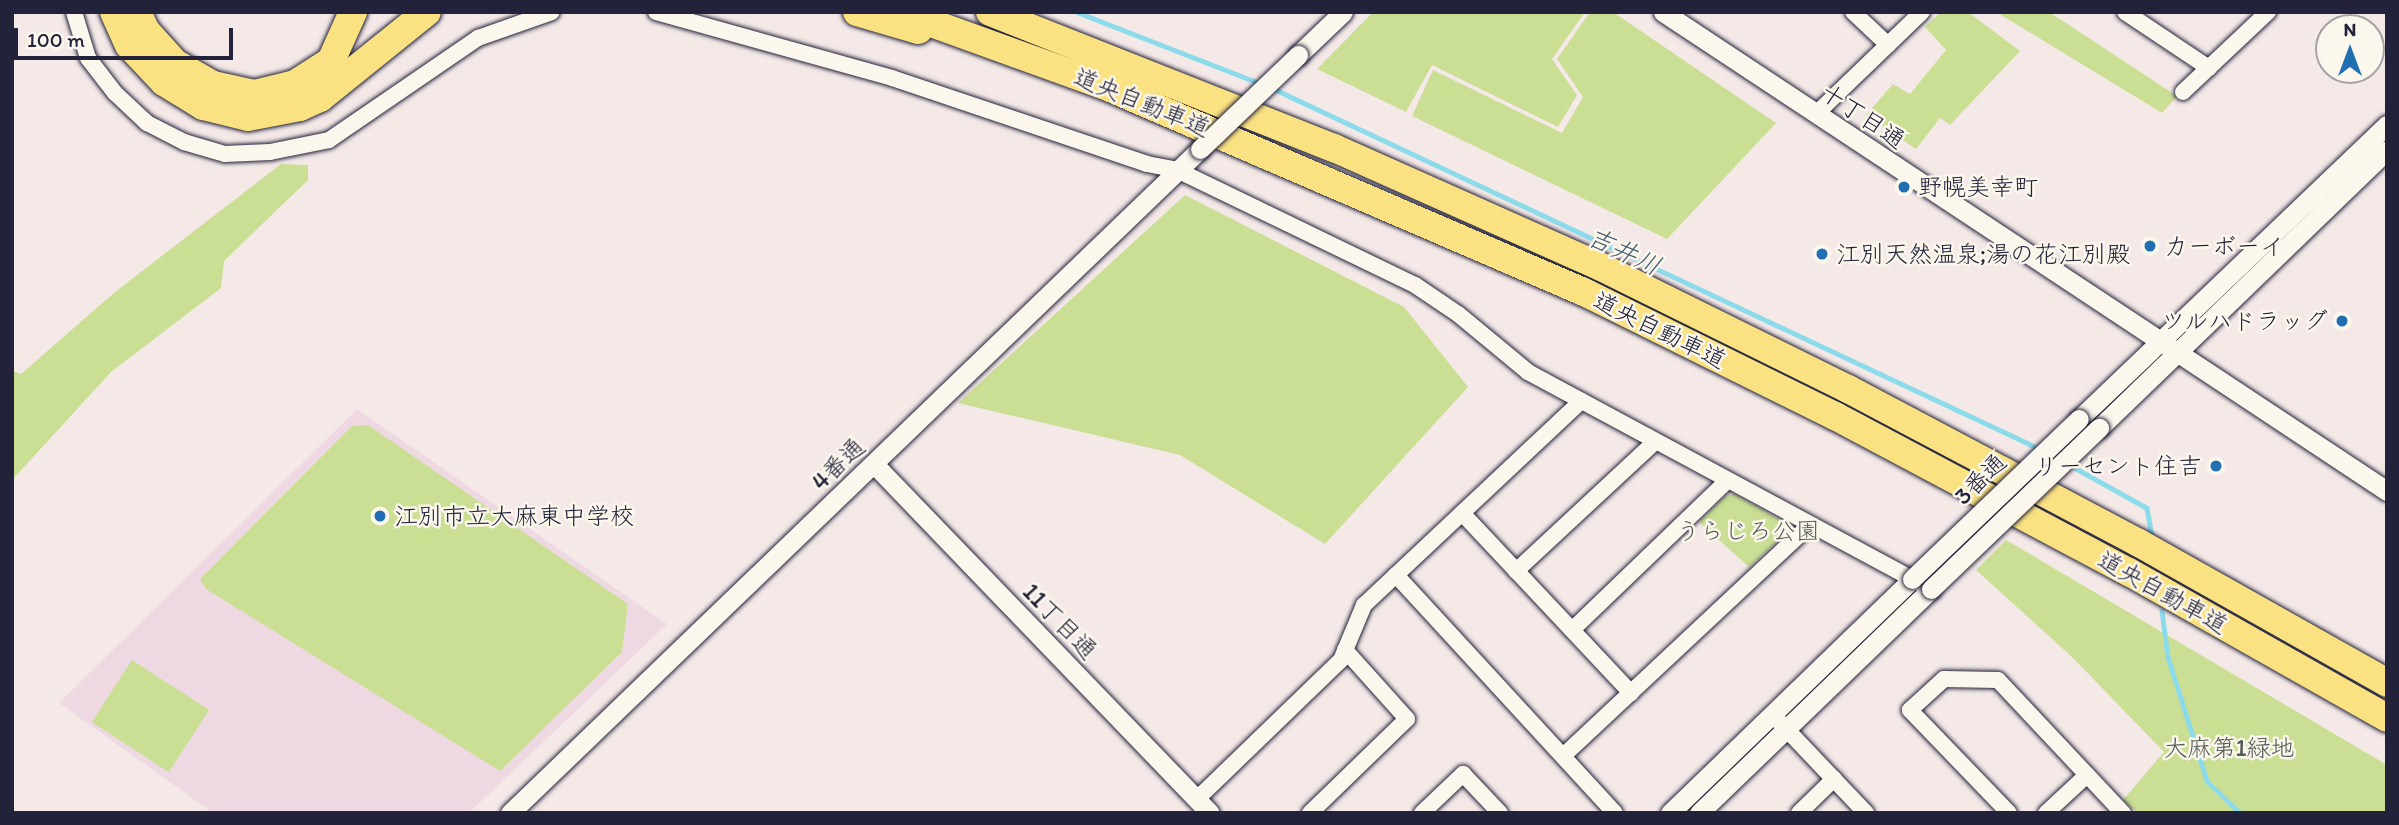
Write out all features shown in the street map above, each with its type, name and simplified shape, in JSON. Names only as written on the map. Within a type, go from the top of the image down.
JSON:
[{"type":"highway","points":[[114,12],[129,45],[164,82],[203,107],[248,117],[287,110],[320,97],[427,12]]},
{"type":"highway","points":[[137,12],[146,31],[175,63],[213,85],[254,94],[295,84],[331,61],[353,12]]},
{"type":"highway","points":[[857,12],[1108,87]]},
{"type":"highway","name":"道央自動車道","points":[[901,12],[1108,87],[1586,293],[1835,416],[2129,572],[2387,718]]},
{"type":"highway","name":"道央自動車道","points":[[990,12],[1334,148],[1614,273],[1848,388],[2139,543],[2387,683]]},
{"type":"street","points":[[74,12],[88,58],[114,93],[147,123],[184,142],[225,153],[270,152],[329,140],[478,38],[552,12]]},
{"type":"street","points":[[656,12],[879,74],[1147,164],[1177,170],[1415,285],[1458,314],[1528,372],[1931,589]]},
{"type":"street","name":"4番通","points":[[510,813],[1343,12]]},
{"type":"street","name":"十丁目通","points":[[1663,12],[2387,491]]},
{"type":"street","points":[[1853,12],[1888,46]]},
{"type":"street","points":[[1816,114],[1922,12]]},
{"type":"street","points":[[2125,12],[2209,68]]},
{"type":"street","points":[[2183,92],[2268,12]]},
{"type":"street","name":"3番通","points":[[1699,813],[2099,428],[2169,347],[2387,124]]},
{"type":"street","name":"3番通","points":[[1670,813],[2079,419],[2169,347],[2387,150]]},
{"type":"street","points":[[1203,806],[1341,660],[1364,605],[1581,401]]},
{"type":"street","points":[[1516,570],[1655,442]]},
{"type":"street","name":"11丁目通","points":[[874,464],[1203,806]]},
{"type":"street","points":[[1572,630],[1727,481]]},
{"type":"street","points":[[1462,513],[1631,693]]},
{"type":"street","points":[[1563,757],[1810,525]]},
{"type":"street","points":[[1396,575],[1615,813]]},
{"type":"street","points":[[1310,813],[1407,719],[1345,650]]},
{"type":"street","points":[[2010,813],[1910,710],[1944,679],[1998,680],[2123,813]]},
{"type":"street","points":[[1772,714],[1866,813]]},
{"type":"street","points":[[1422,813],[1463,774],[1500,813]]},
{"type":"street","points":[[2046,813],[2087,775]]},
{"type":"street","points":[[1800,813],[1834,779]]},
{"type":"shaded area","name":"江別市立大麻東中学校","points":[[357,409],[667,624],[469,813],[213,813],[59,703]]},
{"type":"green space","points":[[1373,12],[1585,12],[1552,59],[1577,95],[1558,127],[1432,65],[1406,112],[1317,69]]},
{"type":"green space","points":[[1590,12],[1613,12],[1776,123],[1667,239],[1412,116],[1433,70],[1562,133],[1583,97],[1557,59]]},
{"type":"green space","points":[[1941,12],[1968,12],[2020,51],[1950,125],[1940,118],[1916,149],[1866,115],[1893,84],[1910,94],[1946,50],[1925,27]]},
{"type":"green space","points":[[2004,12],[2049,12],[2177,96],[2162,113],[2001,15]]},
{"type":"green space","points":[[281,164],[308,165],[308,180],[224,261],[221,288],[111,372],[12,480],[12,371],[21,374],[115,292]]},
{"type":"green space","points":[[1185,195],[1404,307],[1468,387],[1325,544],[1180,455],[958,403]]},
{"type":"green space","points":[[368,425],[628,604],[622,652],[500,771],[206,589],[200,579],[352,426]]},
{"type":"green space","name":"うらじろ公園","points":[[1734,494],[1788,524],[1786,533],[1749,567],[1699,522],[1724,497]]},
{"type":"green space","name":"大麻第1緑地","points":[[2006,540],[2387,765],[2387,813],[2138,813],[2123,800],[2164,752],[2073,658],[1976,570]]},
{"type":"green space","points":[[132,660],[209,710],[169,772],[92,722]]},
{"type":"waterway","name":"吉井川","points":[[1077,12],[1259,83]]},
{"type":"waterway","name":"吉井川","points":[[1270,87],[2038,448]]},
{"type":"waterway","name":"吉井川","points":[[2068,464],[2147,508],[2152,536]]},
{"type":"waterway","points":[[2162,611],[2168,657],[2207,781],[2240,813]]},
{"type":"place","name":"野幌美幸町","points":[[1904,187]]},
{"type":"place","name":"カーボーイ","points":[[2150,246]]},
{"type":"place","name":"江別天然温泉;湯の花江別殿","points":[[1822,254]]},
{"type":"place","name":"ツルハドラッグ","points":[[2342,321]]},
{"type":"place","name":"リーセント住吉","points":[[2216,466]]},
{"type":"place","name":"江別市立大麻東中学校","points":[[380,516]]}]
